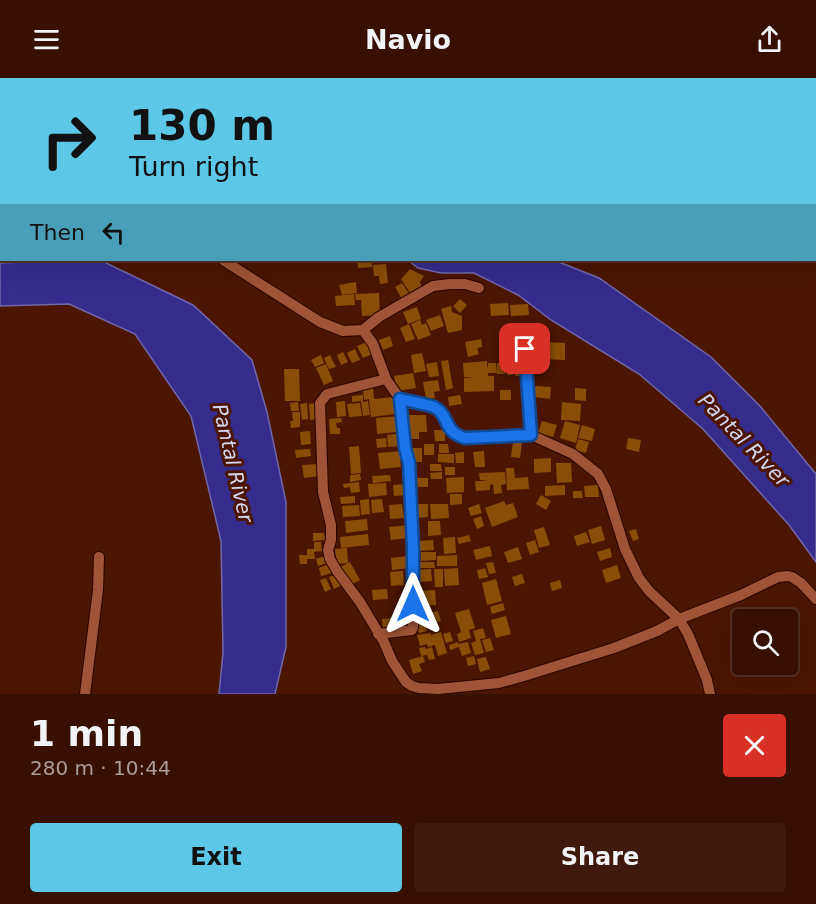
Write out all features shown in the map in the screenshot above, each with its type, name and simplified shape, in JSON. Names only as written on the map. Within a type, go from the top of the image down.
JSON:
[{"type":"street","points":[[225,261],[320,322],[343,331],[363,330],[379,317],[433,286],[465,284],[479,288]]},
{"type":"street","points":[[363,330],[373,344],[386,379],[400,399],[405,448],[409,463],[413,548],[413,627],[412,630],[378,634]]},
{"type":"street","points":[[525,349],[531,435]]},
{"type":"street","points":[[386,379],[323,397],[320,403],[323,492],[331,525],[328,550],[330,559],[360,602],[406,682],[419,688],[438,689],[499,683],[524,676],[614,648],[741,595],[778,577],[788,576],[801,583],[816,599]]},
{"type":"street","points":[[400,399],[433,407],[440,412],[452,432],[457,435],[465,438],[531,435],[573,454],[598,474],[606,489],[626,549],[639,578],[648,591],[679,619],[688,634],[707,680],[710,694]]},
{"type":"street","points":[[85,694],[98,590],[99,557]]},
{"type":"water","name":"Pantal River","points":[[102,261],[193,305],[252,360],[267,412],[286,502],[286,647],[275,694],[219,694],[223,652],[221,541],[191,416],[135,334],[69,304],[0,306],[0,263]]},
{"type":"water","name":"Pantal River","points":[[409,261],[556,261],[599,278],[711,357],[759,405],[816,474],[816,562],[789,525],[703,429],[639,374],[551,320],[518,295],[474,273],[441,273],[418,268]]},
{"type":"building","points":[[357,261],[371,261],[372,267],[358,268]]},
{"type":"building","points":[[386,264],[388,283],[380,284],[379,276],[374,276],[373,265]]},
{"type":"building","points":[[410,269],[424,276],[420,282],[423,290],[412,296],[401,279]]},
{"type":"building","points":[[356,282],[357,293],[342,295],[339,285]]},
{"type":"building","points":[[402,283],[410,295],[402,299],[395,287]]},
{"type":"building","points":[[379,293],[380,315],[362,316],[361,300],[356,300],[355,294]]},
{"type":"building","points":[[354,294],[355,305],[336,306],[335,296]]},
{"type":"building","points":[[460,299],[467,305],[460,313],[453,306]]},
{"type":"building","points":[[508,303],[509,315],[491,316],[490,304]]},
{"type":"building","points":[[528,304],[529,315],[511,316],[510,305]]},
{"type":"building","points":[[451,306],[452,312],[462,316],[462,330],[448,333],[441,309]]},
{"type":"building","points":[[417,307],[421,319],[408,324],[403,312]]},
{"type":"building","points":[[440,315],[444,326],[431,331],[426,320]]},
{"type":"building","points":[[420,320],[422,325],[426,323],[431,335],[418,340],[411,324]]},
{"type":"building","points":[[409,324],[415,339],[406,342],[400,328]]},
{"type":"building","points":[[390,336],[393,346],[383,350],[379,340]]},
{"type":"building","points":[[481,339],[482,347],[477,348],[479,354],[468,357],[465,342]]},
{"type":"building","points":[[369,341],[375,353],[363,358],[357,346]]},
{"type":"building","points":[[544,342],[565,343],[565,360],[543,359]]},
{"type":"building","points":[[355,349],[360,360],[352,363],[347,353]]},
{"type":"building","points":[[343,352],[348,362],[341,365],[337,355]]},
{"type":"building","points":[[422,353],[426,371],[414,373],[411,355]]},
{"type":"building","points":[[321,355],[324,363],[315,367],[311,360]]},
{"type":"building","points":[[330,355],[336,367],[329,369],[324,358]]},
{"type":"building","points":[[532,355],[542,356],[541,373],[531,373]]},
{"type":"building","points":[[448,360],[453,388],[446,390],[441,361]]},
{"type":"building","points":[[487,361],[487,370],[488,363],[496,363],[497,373],[488,373],[488,376],[494,376],[494,391],[464,392],[464,378],[474,377],[464,377],[463,363]]},
{"type":"building","points":[[437,362],[439,376],[429,377],[426,364]]},
{"type":"building","points":[[497,363],[505,363],[505,374],[497,374]]},
{"type":"building","points":[[326,364],[333,381],[324,385],[316,368]]},
{"type":"building","points":[[515,364],[524,364],[524,376],[515,376]]},
{"type":"building","points":[[506,366],[513,366],[513,375],[507,375]]},
{"type":"building","points":[[284,369],[299,369],[300,401],[285,401]]},
{"type":"building","points":[[413,373],[416,388],[397,391],[394,376]]},
{"type":"building","points":[[438,380],[440,391],[434,392],[435,398],[426,399],[423,382]]},
{"type":"building","points":[[535,386],[551,387],[550,399],[535,397]]},
{"type":"building","points":[[373,387],[374,399],[393,397],[395,414],[371,417],[369,399],[364,400],[363,389]]},
{"type":"building","points":[[575,388],[586,389],[586,401],[575,400]]},
{"type":"building","points":[[500,390],[511,390],[511,400],[500,400]]},
{"type":"building","points":[[363,395],[363,402],[368,401],[370,415],[363,416],[361,401],[352,402],[352,396]]},
{"type":"building","points":[[460,395],[462,404],[449,406],[448,397]]},
{"type":"building","points":[[345,401],[346,416],[337,417],[336,402]]},
{"type":"building","points":[[298,402],[299,411],[291,411],[290,403]]},
{"type":"building","points":[[562,402],[581,404],[580,421],[561,420]]},
{"type":"building","points":[[307,403],[308,419],[302,420],[300,404]]},
{"type":"building","points":[[316,403],[318,419],[310,420],[309,404]]},
{"type":"building","points":[[360,403],[362,416],[349,417],[347,404]]},
{"type":"building","points":[[292,412],[300,412],[300,427],[291,428]]},
{"type":"building","points":[[406,415],[426,415],[427,432],[419,432],[419,439],[407,439]]},
{"type":"building","points":[[400,416],[398,432],[377,434],[376,418]]},
{"type":"building","points":[[341,418],[342,422],[336,423],[337,428],[340,428],[340,434],[330,434],[329,419]]},
{"type":"building","points":[[542,421],[557,425],[553,437],[538,433]]},
{"type":"building","points":[[565,421],[580,425],[576,443],[560,438]]},
{"type":"building","points":[[582,425],[595,429],[592,441],[578,438]]},
{"type":"building","points":[[434,430],[445,430],[445,441],[435,441]]},
{"type":"building","points":[[310,431],[311,444],[301,445],[300,432]]},
{"type":"building","points":[[401,433],[402,446],[388,447],[387,435]]},
{"type":"building","points":[[386,438],[387,447],[377,448],[376,439]]},
{"type":"building","points":[[628,438],[641,440],[639,452],[626,449]]},
{"type":"building","points":[[578,439],[589,442],[586,453],[575,450]]},
{"type":"building","points":[[513,441],[522,442],[520,458],[511,457]]},
{"type":"building","points":[[424,444],[434,444],[434,455],[424,455]]},
{"type":"building","points":[[439,444],[448,444],[449,453],[439,453]]},
{"type":"building","points":[[359,446],[361,473],[351,474],[349,447]]},
{"type":"building","points":[[411,448],[422,448],[422,462],[412,462]]},
{"type":"building","points":[[310,449],[311,456],[296,458],[295,450]]},
{"type":"building","points":[[403,451],[404,461],[400,461],[401,467],[380,469],[378,453]]},
{"type":"building","points":[[484,451],[485,467],[475,467],[473,452]]},
{"type":"building","points":[[464,452],[464,463],[456,463],[455,453]]},
{"type":"building","points":[[438,454],[454,454],[454,463],[438,462]]},
{"type":"building","points":[[551,458],[551,472],[534,473],[534,459]]},
{"type":"building","points":[[556,463],[571,463],[572,482],[557,483]]},
{"type":"building","points":[[318,464],[319,476],[304,478],[302,465]]},
{"type":"building","points":[[430,464],[441,464],[442,471],[430,471]]},
{"type":"building","points":[[445,467],[455,467],[455,475],[445,475]]},
{"type":"building","points":[[506,468],[514,468],[515,478],[528,477],[529,489],[507,490]]},
{"type":"building","points":[[442,472],[442,479],[431,479],[430,473]]},
{"type":"building","points":[[505,472],[506,484],[501,485],[502,493],[494,494],[493,484],[490,485],[490,490],[476,491],[475,481],[488,481],[480,480],[479,473]]},
{"type":"building","points":[[360,474],[361,480],[350,482],[350,475]]},
{"type":"building","points":[[390,475],[391,481],[373,483],[372,476]]},
{"type":"building","points":[[464,477],[464,492],[447,493],[446,478]]},
{"type":"building","points":[[415,478],[428,478],[428,487],[415,487]]},
{"type":"building","points":[[359,482],[360,492],[351,493],[350,487],[344,488],[343,484]]},
{"type":"building","points":[[386,483],[387,495],[369,497],[368,484]]},
{"type":"building","points":[[406,484],[407,495],[394,496],[393,485]]},
{"type":"building","points":[[565,485],[565,495],[545,496],[545,486]]},
{"type":"building","points":[[598,485],[599,497],[585,497],[584,486]]},
{"type":"building","points":[[573,491],[582,491],[583,498],[573,498]]},
{"type":"building","points":[[450,494],[462,494],[462,504],[450,505]]},
{"type":"building","points":[[541,495],[551,501],[546,510],[536,504]]},
{"type":"building","points":[[355,496],[355,503],[341,504],[340,497]]},
{"type":"building","points":[[369,499],[370,514],[361,515],[360,500]]},
{"type":"building","points":[[382,499],[384,512],[372,513],[371,500]]},
{"type":"building","points":[[504,501],[506,505],[513,503],[518,517],[492,527],[485,508]]},
{"type":"building","points":[[402,504],[404,518],[390,519],[389,505]]},
{"type":"building","points":[[415,504],[428,504],[428,517],[416,518]]},
{"type":"building","points":[[430,504],[448,504],[449,518],[431,519]]},
{"type":"building","points":[[479,504],[482,513],[471,516],[468,508]]},
{"type":"building","points":[[359,505],[360,516],[343,517],[342,506]]},
{"type":"building","points":[[481,516],[484,526],[477,529],[473,519]]},
{"type":"building","points":[[367,519],[368,530],[346,533],[345,521]]},
{"type":"building","points":[[428,521],[440,521],[441,535],[428,536]]},
{"type":"building","points":[[408,525],[409,538],[391,540],[389,527]]},
{"type":"building","points":[[601,526],[605,540],[592,544],[588,530]]},
{"type":"building","points":[[544,527],[550,545],[539,548],[534,530]]},
{"type":"building","points":[[636,529],[639,539],[633,541],[629,531]]},
{"type":"building","points":[[586,532],[590,542],[577,546],[574,536]]},
{"type":"building","points":[[313,533],[324,533],[325,540],[313,541]]},
{"type":"building","points":[[368,534],[369,545],[341,548],[340,537]]},
{"type":"building","points":[[469,535],[471,541],[459,544],[457,538]]},
{"type":"building","points":[[455,537],[456,553],[444,554],[443,538]]},
{"type":"building","points":[[433,540],[434,550],[417,551],[416,541]]},
{"type":"building","points":[[535,540],[539,552],[530,555],[526,543]]},
{"type":"building","points":[[314,542],[321,542],[322,551],[314,552],[315,559],[307,559],[307,564],[300,564],[299,555],[307,555],[307,549],[314,549]]},
{"type":"building","points":[[490,546],[492,556],[476,560],[473,550]]},
{"type":"building","points":[[518,547],[522,559],[508,563],[504,552]]},
{"type":"building","points":[[347,548],[348,563],[337,564],[335,549]]},
{"type":"building","points":[[610,548],[612,557],[600,561],[597,552]]},
{"type":"building","points":[[421,552],[436,552],[436,560],[421,561]]},
{"type":"building","points":[[457,555],[457,566],[437,566],[437,556]]},
{"type":"building","points":[[325,556],[327,563],[318,566],[316,559]]},
{"type":"building","points":[[408,556],[409,568],[392,570],[391,558]]},
{"type":"building","points":[[350,562],[360,580],[349,586],[339,568]]},
{"type":"building","points":[[418,562],[434,562],[435,568],[419,568]]},
{"type":"building","points":[[493,562],[496,573],[489,574],[486,563]]},
{"type":"building","points":[[329,564],[332,573],[321,576],[319,568]]},
{"type":"building","points":[[617,565],[621,578],[606,583],[602,570]]},
{"type":"building","points":[[458,568],[459,585],[445,586],[444,569]]},
{"type":"building","points":[[485,568],[488,577],[479,579],[477,570]]},
{"type":"building","points":[[431,569],[432,581],[419,582],[419,570]]},
{"type":"building","points":[[434,569],[443,569],[443,587],[435,587]]},
{"type":"building","points":[[403,571],[404,585],[391,586],[390,572]]},
{"type":"building","points":[[337,574],[342,585],[334,589],[329,577]]},
{"type":"building","points":[[522,574],[525,583],[515,586],[512,577]]},
{"type":"building","points":[[326,578],[331,589],[325,592],[320,580]]},
{"type":"building","points":[[496,579],[502,601],[487,605],[482,583]]},
{"type":"building","points":[[560,580],[562,588],[552,591],[550,583]]},
{"type":"building","points":[[387,589],[388,599],[373,600],[372,590]]},
{"type":"building","points":[[435,590],[436,605],[422,606],[421,591]]},
{"type":"building","points":[[503,603],[505,610],[492,614],[490,607]]},
{"type":"building","points":[[469,609],[475,628],[469,630],[471,638],[459,642],[457,634],[461,632],[455,613]]},
{"type":"building","points":[[401,610],[402,621],[394,622],[395,630],[383,631],[382,619],[394,618],[394,611]]},
{"type":"building","points":[[431,610],[432,612],[438,611],[441,621],[426,623],[423,613]]},
{"type":"building","points":[[506,616],[511,634],[496,638],[491,620]]},
{"type":"building","points":[[424,620],[427,631],[419,633],[415,622]]},
{"type":"building","points":[[483,628],[486,638],[480,639],[484,653],[475,655],[471,643],[476,641],[473,631]]},
{"type":"building","points":[[441,632],[447,653],[438,656],[435,645],[420,646],[417,635]]},
{"type":"building","points":[[450,632],[453,641],[446,643],[443,634]]},
{"type":"building","points":[[490,638],[494,650],[486,652],[482,640]]},
{"type":"building","points":[[458,642],[458,644],[468,642],[471,653],[462,656],[459,647],[450,650],[449,645]]},
{"type":"building","points":[[425,647],[426,649],[432,647],[435,659],[429,660],[427,655],[421,656],[419,648]]},
{"type":"building","points":[[423,656],[425,662],[419,664],[422,671],[413,674],[409,660]]},
{"type":"building","points":[[474,656],[476,664],[468,666],[466,658]]},
{"type":"building","points":[[486,657],[490,669],[480,672],[477,659]]},
{"type":"route","points":[[413,604],[409,463],[405,448],[400,399],[433,407],[440,412],[452,432],[465,438],[531,435],[525,349]]}]
